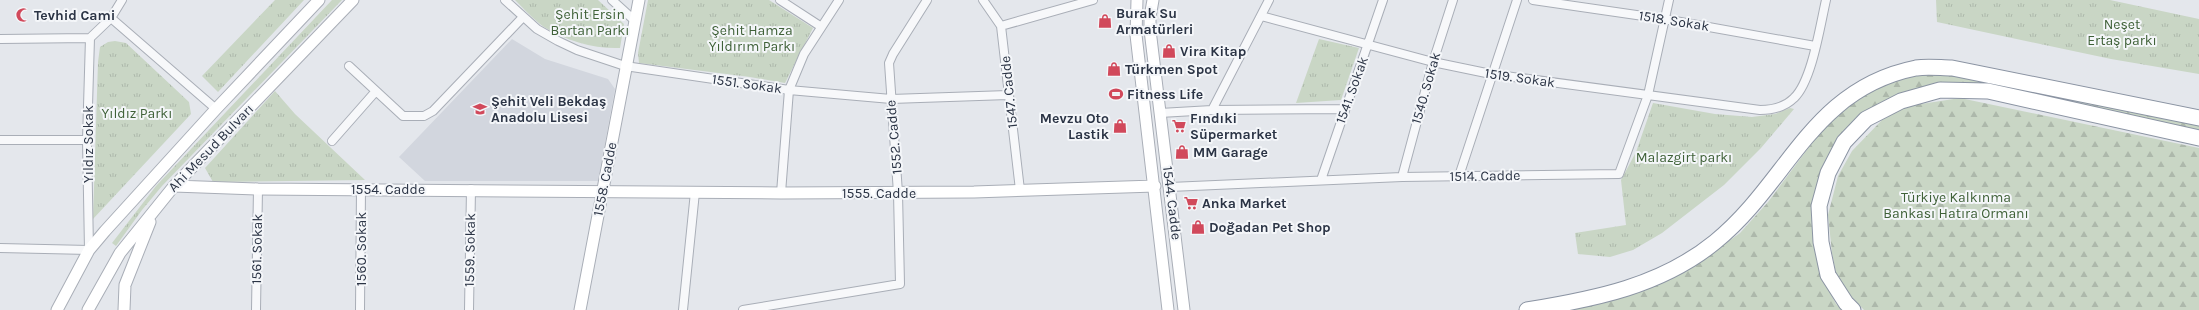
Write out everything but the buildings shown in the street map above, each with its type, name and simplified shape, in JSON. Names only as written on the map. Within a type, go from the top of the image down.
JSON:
[{"type":"highway","points":[[1527,310],[1585,300],[1634,286],[1679,267],[1715,242],[1747,213],[1823,118],[1851,94],[1885,76],[1918,68],[1952,68],[2199,118]]},
{"type":"highway","points":[[1853,310],[1846,303],[1828,275],[1821,242],[1819,206],[1828,173],[1844,142],[1866,119],[1901,101],[1940,90],[1988,92],[2199,138]]},
{"type":"main road","name":"Ahi Mesud Bulvarı","points":[[57,310],[90,250],[216,109],[319,0]]},
{"type":"main road","name":"Ahi Mesud Bulvarı","points":[[88,310],[113,264],[174,186],[353,0]]},
{"type":"main road","name":"1558. Cadde","points":[[580,310],[625,66],[639,0]]},
{"type":"main road","name":"1544. Cadde","points":[[1153,0],[1150,17],[1150,30],[1184,310]]},
{"type":"main road","name":"1544. Cadde","points":[[1136,1],[1136,36],[1155,186],[1168,310]]},
{"type":"main road","name":"1554. Cadde","points":[[174,186],[258,189],[471,189],[602,191]]},
{"type":"main road","name":"1555. Cadde","points":[[602,191],[781,193],[898,192],[1155,186]]},
{"type":"main road","points":[[124,310],[124,285],[156,208]]},
{"type":"street","points":[[0,39],[90,38],[111,18],[122,0]]},
{"type":"street","name":"1551. Sokak","points":[[505,0],[537,29],[558,41],[577,50],[625,66],[789,90],[891,99],[1008,95]]},
{"type":"street","points":[[612,0],[634,20]]},
{"type":"street","points":[[780,0],[820,26]]},
{"type":"street","points":[[781,193],[789,90],[804,54],[820,26],[839,0]]},
{"type":"street","name":"1552. Cadde","points":[[743,310],[900,284],[898,192],[891,99],[890,63],[893,54],[927,0]]},
{"type":"street","name":"1547. Cadde","points":[[983,0],[1001,26],[1020,190]]},
{"type":"street","points":[[1001,26],[1093,0]]},
{"type":"street","points":[[1212,110],[1269,0]]},
{"type":"street","name":"1541. Sokak","points":[[1321,180],[1344,109],[1369,45],[1383,0]]},
{"type":"street","name":"1540. Sokak","points":[[1402,177],[1433,62],[1453,0]]},
{"type":"street","points":[[1459,176],[1491,74],[1517,0]]},
{"type":"street","name":"1518. Sokak","points":[[1533,0],[1664,19],[1815,46]]},
{"type":"street","name":"1514. Cadde","points":[[1170,187],[1402,177],[1619,174],[1648,95],[1669,0]]},
{"type":"street","points":[[1815,46],[1826,0]]},
{"type":"street","name":"1519. Sokak","points":[[1261,16],[1433,62],[1491,74],[1760,110],[1771,110],[1783,105],[1793,99],[1801,90],[1807,76],[1815,46]]},
{"type":"street","points":[[350,66],[403,116],[424,116],[433,111],[523,17]]},
{"type":"street","points":[[111,18],[216,109]]},
{"type":"street","name":"Yıldız Sokak","points":[[90,38],[87,140],[90,250]]},
{"type":"street","points":[[332,141],[376,91]]},
{"type":"street","points":[[1160,113],[1212,110],[1344,109]]},
{"type":"street","points":[[0,140],[87,140]]},
{"type":"street","name":"1561. Sokak","points":[[256,310],[258,189]]},
{"type":"street","name":"1560. Sokak","points":[[360,310],[361,189]]},
{"type":"street","name":"1559. Sokak","points":[[469,310],[471,189]]},
{"type":"street","points":[[683,310],[695,192]]},
{"type":"street","points":[[0,248],[90,250]]},
{"type":"shaded area","points":[[512,39],[545,59],[608,79],[615,89],[598,181],[425,181],[399,157]]},
{"type":"green space","points":[[275,0],[304,0],[218,92],[202,76]]},
{"type":"green space","points":[[332,0],[342,0],[162,186],[142,210],[116,246],[112,243],[156,186]]},
{"type":"green space","name":"Şehit Ersin Bartan Parkı","points":[[515,0],[598,0],[624,24],[620,48],[601,47],[581,43],[553,32],[540,24]]},
{"type":"green space","name":"Şehit Hamza Yıldırım Parkı","points":[[648,0],[769,0],[813,28],[785,83],[639,63],[638,53]]},
{"type":"green space","name":"Neşet Ertaş parkı","points":[[1936,0],[2110,0],[2199,19],[2199,74],[2111,59],[1937,22]]},
{"type":"green space","points":[[1319,39],[1359,48],[1341,100],[1296,103]]},
{"type":"green space","name":"Yıldız Parkı","points":[[115,41],[126,43],[189,102],[191,114],[93,219],[98,62],[100,47],[108,42]]},
{"type":"green space","points":[[1939,71],[2199,123],[2199,136],[1979,87],[1863,116],[1814,214],[1814,247],[1819,270],[1836,304],[1843,310],[1553,310],[1707,257],[1740,233],[1768,202],[1824,127],[1854,98],[1894,79]]},
{"type":"green space","points":[[275,91],[295,114],[365,180],[213,182],[205,168]]},
{"type":"green space","name":"Türkiye Kalkınma Bankası Hatıra Ormanı","points":[[1960,98],[2199,148],[2199,310],[1864,310],[1849,294],[1836,273],[1832,253],[1828,215],[1838,176],[1852,151],[1882,120],[1908,106]]},
{"type":"green space","name":"Malazgirt parkı","points":[[1653,103],[1715,114],[1752,117],[1775,114],[1790,108],[1794,109],[1761,148],[1724,185],[1662,233],[1633,250],[1610,257],[1578,254],[1575,233],[1626,225],[1621,180],[1636,152]]},
{"type":"place","name":"Tevhid Cami","points":[[23,15]]},
{"type":"place","name":"Burak Su Armatürleri","points":[[1105,21]]},
{"type":"place","name":"Vira Kitap","points":[[1169,51]]},
{"type":"place","name":"Türkmen Spot","points":[[1114,69]]},
{"type":"place","name":"Fitness Life","points":[[1116,94]]},
{"type":"place","name":"Şehit Veli Bekdaş Anadolu Lisesi","points":[[480,109]]},
{"type":"place","name":"Mevzu Oto Lastik","points":[[1120,126]]},
{"type":"place","name":"Fındıki Süpermarket","points":[[1179,126]]},
{"type":"place","name":"MM Garage","points":[[1182,152]]},
{"type":"place","name":"Anka Market","points":[[1191,203]]},
{"type":"place","name":"Doğadan Pet Shop","points":[[1198,227]]}]
